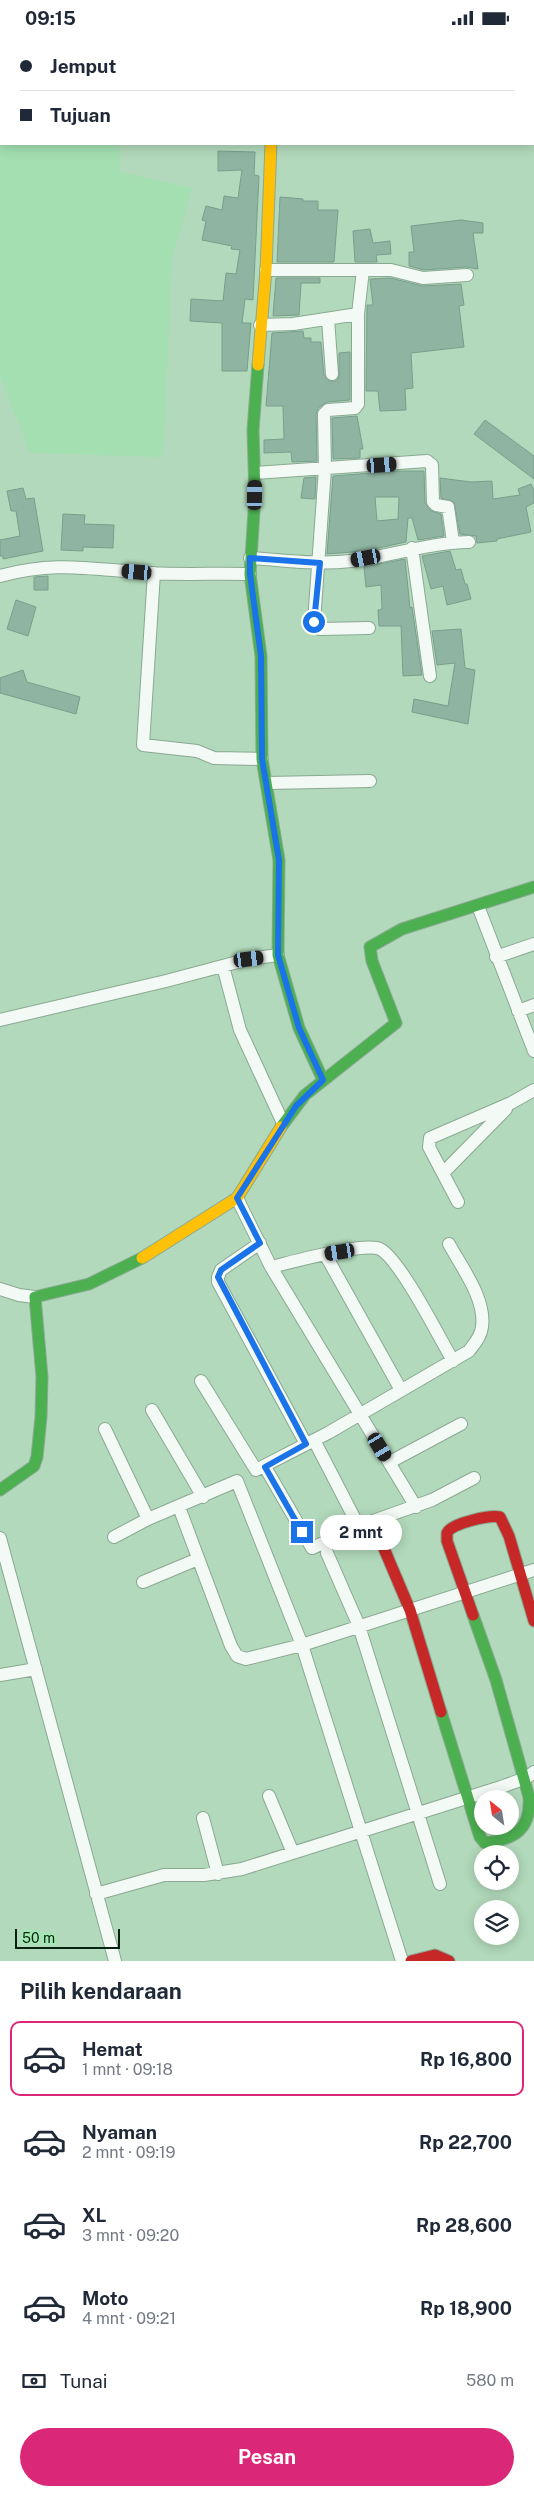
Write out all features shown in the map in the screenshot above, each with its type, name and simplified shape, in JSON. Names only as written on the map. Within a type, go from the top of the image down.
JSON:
[{"type":"street","points":[[271,145],[266,269],[253,430],[256,473],[250,574],[261,656],[262,759],[279,860],[278,955],[299,1028],[323,1080]]},
{"type":"street","points":[[266,269],[391,270],[423,278],[467,275]]},
{"type":"street","points":[[363,270],[358,314],[358,404],[355,408],[328,410],[324,415],[325,469],[315,627],[320,629],[369,628]]},
{"type":"street","points":[[260,325],[328,319],[358,314]]},
{"type":"street","points":[[328,319],[332,374]]},
{"type":"street","points":[[256,473],[430,463],[432,465],[434,502],[436,505],[448,507],[453,542]]},
{"type":"street","points":[[250,558],[320,563],[353,561],[412,548],[453,542],[469,542]]},
{"type":"street","points":[[412,548],[430,676]]},
{"type":"street","points":[[0,576],[31,568],[71,565],[154,573],[250,574]]},
{"type":"street","points":[[154,573],[142,743],[145,746],[197,751],[214,758],[262,759]]},
{"type":"street","points":[[267,783],[370,781]]},
{"type":"street","points":[[0,1289],[19,1295],[35,1297],[89,1284],[130,1265],[237,1198],[284,1123],[305,1095],[396,1023],[385,988],[369,959],[370,947],[402,929],[534,887]]},
{"type":"street","points":[[478,906],[496,957],[534,1051]]},
{"type":"street","points":[[496,957],[534,944]]},
{"type":"street","points":[[0,1020],[249,959],[278,955]]},
{"type":"street","points":[[223,966],[240,1030],[284,1123]]},
{"type":"street","points":[[518,1011],[534,1005]]},
{"type":"street","points":[[458,1202],[429,1147],[430,1138],[511,1103],[534,1090]]},
{"type":"street","points":[[443,1173],[511,1103]]},
{"type":"street","points":[[237,1198],[272,1267],[416,1507]]},
{"type":"street","points":[[260,1243],[221,1270],[218,1282],[359,1527]]},
{"type":"street","points":[[201,1381],[256,1470],[265,1467],[361,1415],[468,1351],[479,1337],[482,1327],[482,1311],[470,1281],[449,1244]]},
{"type":"street","points":[[272,1267],[325,1254],[369,1247],[381,1250],[415,1293],[452,1361]]},
{"type":"street","points":[[325,1254],[401,1390]]},
{"type":"street","points":[[0,1490],[34,1466],[37,1457],[43,1404],[40,1336],[35,1297]]},
{"type":"street","points":[[152,1410],[203,1497]]},
{"type":"street","points":[[390,1462],[461,1424]]},
{"type":"street","points":[[105,1429],[148,1519]]},
{"type":"street","points":[[265,1467],[312,1548],[359,1527],[416,1507],[474,1478]]},
{"type":"street","points":[[114,1537],[148,1519],[237,1481],[302,1645],[402,1961]]},
{"type":"street","points":[[179,1507],[230,1645],[237,1656],[246,1659],[302,1645],[534,1570]]},
{"type":"street","points":[[377,1532],[410,1610],[467,1797],[480,1837],[485,1843],[507,1838],[527,1822],[530,1808],[530,1775],[447,1541],[447,1533],[452,1527],[491,1515],[500,1517],[509,1536],[534,1621]]},
{"type":"street","points":[[0,1538],[6,1578],[36,1669],[115,1961]]},
{"type":"street","points":[[327,1553],[359,1626],[440,1884]]},
{"type":"street","points":[[143,1582],[198,1559]]},
{"type":"street","points":[[0,1675],[36,1669]]},
{"type":"street","points":[[96,1894],[164,1875],[218,1874],[242,1869],[418,1814],[530,1775]]},
{"type":"street","points":[[269,1796],[293,1853]]},
{"type":"street","points":[[203,1818],[218,1874]]},
{"type":"street","points":[[411,1961],[436,1955],[449,1961]]},
{"type":"shaded area","points":[[0,145],[119,145],[120,172],[192,188],[172,259],[163,457],[30,453],[0,376]]},
{"type":"building","points":[[218,151],[255,152],[254,175],[259,176],[253,300],[245,299],[242,323],[251,323],[247,371],[222,371],[222,323],[190,321],[191,299],[223,301],[226,273],[236,274],[240,250],[231,249],[232,246],[202,240],[206,221],[202,220],[206,206],[222,210],[224,196],[238,198],[242,170],[218,171]]},
{"type":"building","points":[[280,197],[303,199],[303,201],[318,201],[318,210],[338,210],[334,262],[277,262]]},
{"type":"building","points":[[461,220],[483,223],[483,233],[473,233],[478,269],[466,267],[424,270],[409,266],[409,252],[414,252],[411,226]]},
{"type":"building","points":[[370,229],[373,243],[390,241],[391,254],[376,255],[377,262],[355,262],[353,231]]},
{"type":"building","points":[[276,278],[320,278],[320,283],[301,283],[299,315],[273,316]]},
{"type":"building","points":[[390,278],[423,286],[461,284],[464,305],[459,306],[464,347],[411,353],[413,388],[405,389],[406,410],[380,411],[378,391],[366,391],[367,305],[373,305],[370,279]]},
{"type":"building","points":[[303,331],[304,338],[311,338],[311,342],[321,342],[324,375],[329,381],[336,381],[339,377],[339,353],[350,352],[350,400],[327,402],[318,408],[316,414],[317,461],[292,462],[291,452],[264,453],[264,440],[284,439],[283,406],[266,406],[272,333]]},
{"type":"building","points":[[357,416],[363,449],[360,449],[360,458],[333,459],[332,418]]},
{"type":"building","points":[[485,420],[534,456],[534,479],[474,434]]},
{"type":"building","points":[[424,471],[425,503],[431,511],[441,514],[444,536],[418,540],[412,518],[408,518],[406,542],[365,551],[327,554],[333,476]],"holes":[[[375,497],[399,497],[398,519],[377,521]]]},
{"type":"building","points":[[316,477],[315,499],[301,498],[304,478]]},
{"type":"building","points":[[440,478],[471,482],[492,481],[493,499],[520,495],[518,489],[531,484],[534,490],[534,503],[526,507],[531,532],[497,539],[497,541],[477,543],[476,536],[460,534],[454,502],[441,498]]},
{"type":"building","points":[[23,488],[26,499],[34,498],[43,551],[3,559],[3,556],[0,556],[0,540],[20,536],[16,511],[11,511],[7,491]]},
{"type":"building","points":[[63,514],[85,515],[84,524],[114,525],[113,548],[83,547],[83,551],[61,550]]},
{"type":"building","points":[[450,551],[456,570],[461,569],[471,599],[447,605],[443,586],[431,589],[422,556]]},
{"type":"building","points":[[405,559],[410,608],[412,607],[422,675],[403,676],[401,626],[379,626],[378,610],[382,609],[381,585],[366,587],[364,567]]},
{"type":"building","points":[[48,576],[48,590],[34,590],[34,577]]},
{"type":"building","points":[[16,600],[36,607],[28,636],[7,629]]},
{"type":"building","points":[[461,629],[465,668],[475,670],[468,724],[412,712],[414,699],[448,706],[455,663],[437,665],[432,631]]},
{"type":"building","points":[[23,670],[27,682],[80,697],[76,714],[0,693],[0,678]]},
{"type":"traffic: fast","points":[[258,365],[253,430],[255,495],[250,574],[261,656],[262,759],[279,860],[278,955],[299,1028],[323,1080]]},
{"type":"traffic: fast","points":[[281,1127],[305,1095],[396,1023],[372,961],[370,947],[402,929],[534,887]]},
{"type":"traffic: fast","points":[[0,1490],[34,1466],[37,1457],[42,1377],[35,1297],[89,1284],[142,1258]]},
{"type":"traffic: fast","points":[[441,1712],[480,1837],[485,1843],[505,1839],[513,1835],[524,1825],[529,1808],[529,1797],[496,1680],[473,1615]]},
{"type":"traffic: slow","points":[[258,365],[266,270],[271,145]]},
{"type":"traffic: slow","points":[[142,1258],[237,1198],[281,1127]]},
{"type":"traffic: jam","points":[[473,1615],[447,1541],[447,1533],[450,1529],[463,1523],[500,1517],[509,1536],[534,1621]]},
{"type":"traffic: jam","points":[[377,1532],[410,1610],[441,1712]]},
{"type":"traffic: jam","points":[[411,1961],[435,1955],[449,1961]]},
{"type":"route","points":[[302,1532],[265,1467],[306,1444],[218,1282],[221,1270],[260,1243],[237,1198],[296,1106],[305,1095],[323,1080],[299,1028],[278,955],[280,922],[279,860],[271,803],[262,759],[261,656],[250,574],[250,558],[320,563],[314,622]]}]
